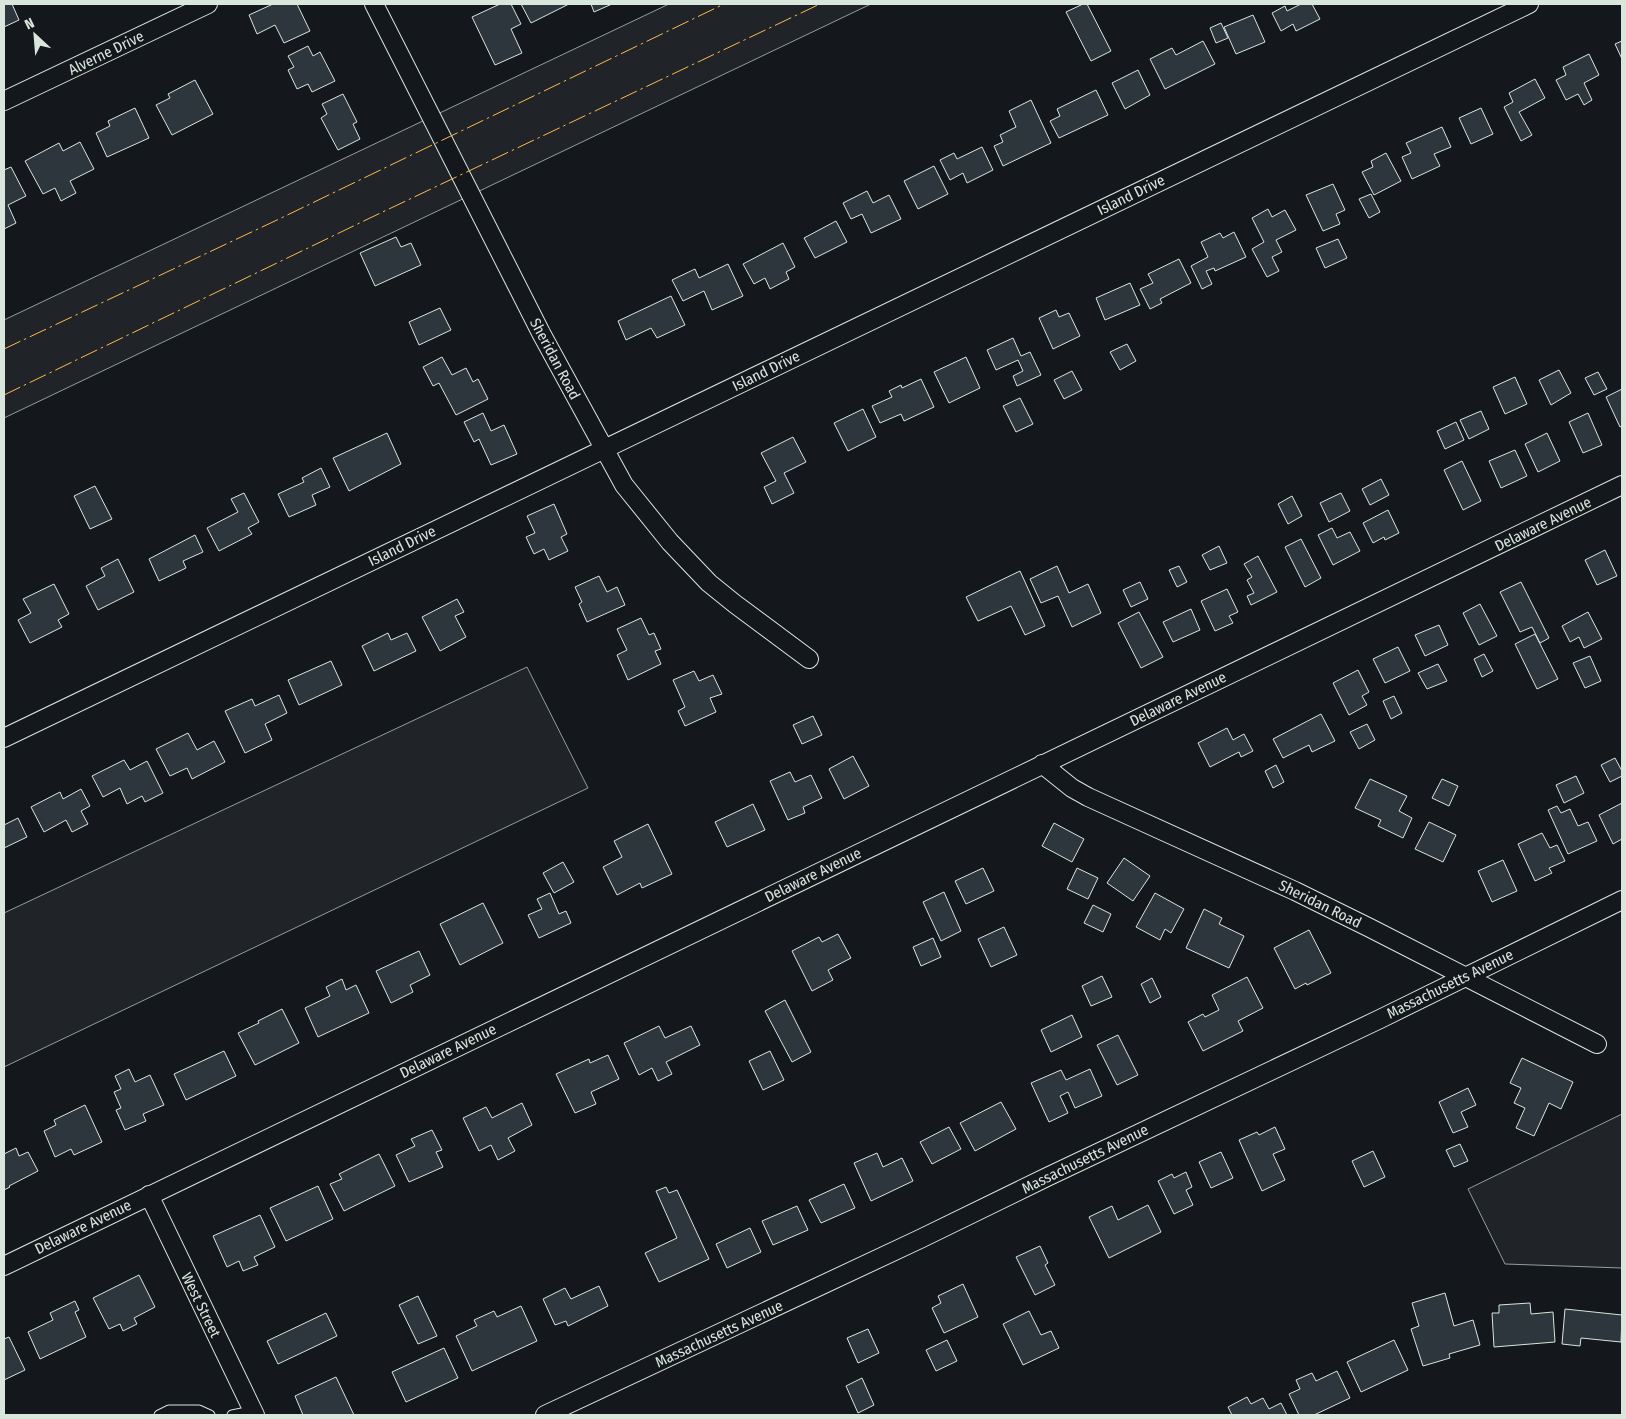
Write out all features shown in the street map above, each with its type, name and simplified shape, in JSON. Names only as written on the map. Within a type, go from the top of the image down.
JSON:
[{"type":"street","name":"Alverne Drive","points":[[4,101],[208,4]]},
{"type":"street","name":"Sheridan Road","points":[[377,4],[541,333],[624,485],[682,556],[709,583],[809,659]]},
{"type":"street","name":"Island Drive","points":[[4,738],[1529,4]]},
{"type":"street","name":"Delaware Avenue","points":[[4,1266],[149,1194],[1622,486]]},
{"type":"street","name":"Sheridan Road","points":[[1042,764],[1072,788],[1088,797],[1370,928],[1598,1044]]},
{"type":"street","name":"Massachusetts Avenue","points":[[545,1415],[912,1243],[1380,1019],[1622,900]]},
{"type":"street","name":"West Street","points":[[149,1194],[254,1413]]},
{"type":"lane","points":[[159,1415],[169,1410],[199,1410],[210,1415]]},
{"type":"lane","points":[[232,1415],[254,1413]]},
{"type":"shaded area","points":[[669,4],[871,4],[4,418],[4,320]]},
{"type":"shaded area","points":[[527,667],[588,788],[4,1067],[4,913]]},
{"type":"shaded area","points":[[1622,1114],[1622,1268],[1505,1264],[1468,1189]]},
{"type":"building","points":[[4,4],[12,4],[19,20],[4,27]]},
{"type":"building","points":[[273,4],[297,4],[310,31],[284,43],[275,25],[257,34],[249,15]]},
{"type":"building","points":[[500,4],[511,4],[521,24],[511,29],[522,53],[495,65],[472,17]]},
{"type":"building","points":[[521,4],[569,4],[531,23]]},
{"type":"building","points":[[591,4],[612,4],[594,12]]},
{"type":"building","points":[[1087,4],[1111,51],[1091,61],[1066,12]]},
{"type":"building","points":[[1301,4],[1312,4],[1320,19],[1296,31],[1293,24],[1281,31],[1272,13],[1285,6],[1287,11]]},
{"type":"building","points":[[1253,15],[1265,42],[1236,54],[1224,27]]},
{"type":"building","points":[[1221,23],[1228,38],[1216,43],[1210,28]]},
{"type":"building","points":[[1203,41],[1215,64],[1165,89],[1150,59],[1172,48],[1176,55]]},
{"type":"building","points":[[1622,41],[1622,59],[1615,44]]},
{"type":"building","points":[[308,46],[313,56],[320,52],[335,81],[312,92],[308,84],[297,89],[288,70],[294,67],[288,56]]},
{"type":"building","points":[[1589,54],[1599,75],[1584,83],[1592,100],[1584,105],[1578,94],[1566,100],[1556,80],[1566,75],[1563,67]]},
{"type":"building","points":[[1138,70],[1150,95],[1125,109],[1112,83]]},
{"type":"building","points":[[1535,79],[1545,98],[1519,112],[1532,135],[1521,141],[1504,107],[1513,102],[1509,93]]},
{"type":"building","points":[[195,80],[213,114],[172,135],[156,105],[170,98],[168,94]]},
{"type":"building","points":[[1096,90],[1108,115],[1059,138],[1050,121],[1060,116],[1057,109]]},
{"type":"building","points":[[343,94],[357,122],[353,124],[360,139],[338,150],[321,118],[327,114],[322,104]]},
{"type":"building","points":[[1031,100],[1051,143],[1003,166],[994,146],[1003,142],[1000,135],[1016,127],[1009,111]]},
{"type":"building","points":[[135,108],[149,138],[107,157],[96,133],[110,126],[108,121]]},
{"type":"building","points":[[1481,108],[1493,134],[1471,144],[1459,118]]},
{"type":"building","points":[[1442,127],[1451,147],[1434,154],[1440,166],[1412,179],[1402,157],[1411,153],[1406,143]]},
{"type":"building","points":[[80,142],[94,169],[70,181],[76,193],[61,201],[55,188],[43,194],[25,161],[59,143],[63,151]]},
{"type":"building","points":[[982,147],[993,170],[967,183],[963,173],[950,180],[940,160],[954,153],[957,159]]},
{"type":"building","points":[[1386,153],[1401,181],[1374,195],[1362,172],[1373,167],[1371,161]]},
{"type":"building","points":[[934,166],[948,194],[918,209],[904,181]]},
{"type":"building","points":[[11,167],[26,196],[8,205],[16,223],[4,229],[4,170]]},
{"type":"building","points":[[1333,184],[1345,210],[1336,214],[1340,224],[1323,231],[1306,195]]},
{"type":"building","points":[[867,191],[873,203],[889,195],[901,219],[871,233],[862,214],[851,219],[843,203]]},
{"type":"building","points":[[1371,194],[1380,212],[1369,218],[1359,199]]},
{"type":"building","points":[[1268,209],[1272,217],[1285,210],[1296,230],[1276,240],[1282,252],[1272,257],[1279,271],[1267,277],[1252,249],[1264,242],[1252,218]]},
{"type":"building","points":[[836,221],[847,242],[815,258],[804,238]]},
{"type":"building","points":[[1234,232],[1246,257],[1215,271],[1214,268],[1206,271],[1212,284],[1202,289],[1191,266],[1208,257],[1201,242],[1220,233],[1223,238]]},
{"type":"building","points":[[396,237],[401,247],[411,243],[421,265],[375,286],[360,253]]},
{"type":"building","points":[[1338,239],[1347,258],[1325,268],[1316,248]]},
{"type":"building","points":[[783,243],[795,267],[786,272],[789,279],[770,289],[765,278],[754,284],[743,264]]},
{"type":"building","points":[[1179,259],[1191,283],[1160,299],[1162,303],[1150,309],[1140,289],[1153,283],[1148,274]]},
{"type":"building","points":[[728,264],[743,296],[712,310],[704,291],[683,301],[672,280],[695,269],[699,278]]},
{"type":"building","points":[[1130,283],[1140,305],[1105,320],[1096,298]]},
{"type":"building","points":[[671,296],[685,325],[657,338],[651,328],[626,340],[618,321]]},
{"type":"building","points":[[440,308],[451,330],[419,345],[409,322]]},
{"type":"building","points":[[1056,310],[1059,317],[1069,313],[1080,336],[1053,349],[1039,318]]},
{"type":"building","points":[[1013,338],[1021,356],[1030,352],[1041,375],[1017,386],[1013,376],[1023,371],[1018,360],[996,370],[987,350]]},
{"type":"building","points":[[1127,344],[1136,361],[1120,370],[1110,352]]},
{"type":"building","points":[[442,357],[452,375],[466,368],[473,382],[478,379],[488,399],[456,415],[439,383],[433,386],[423,367]]},
{"type":"building","points":[[966,357],[980,388],[949,403],[934,372]]},
{"type":"building","points":[[1559,370],[1571,393],[1551,405],[1539,380]]},
{"type":"building","points":[[1072,371],[1082,390],[1064,399],[1054,380]]},
{"type":"building","points":[[1598,372],[1607,389],[1594,395],[1585,378]]},
{"type":"building","points":[[1515,377],[1527,404],[1505,414],[1493,387]]},
{"type":"building","points":[[921,379],[934,407],[904,421],[901,414],[880,423],[872,406],[892,397],[889,391],[901,385],[902,388]]},
{"type":"building","points":[[1622,389],[1622,426],[1620,427],[1606,397]]},
{"type":"building","points":[[1020,398],[1033,424],[1016,432],[1003,406]]},
{"type":"building","points":[[863,409],[876,437],[848,451],[834,423]]},
{"type":"building","points":[[1481,411],[1489,429],[1469,439],[1460,420]]},
{"type":"building","points":[[483,413],[491,431],[504,425],[517,454],[491,465],[479,439],[474,442],[464,422]]},
{"type":"building","points":[[1588,413],[1602,445],[1583,453],[1569,422]]},
{"type":"building","points":[[1456,422],[1464,440],[1445,449],[1437,431]]},
{"type":"building","points":[[387,433],[401,464],[349,491],[333,458]]},
{"type":"building","points":[[1547,433],[1560,461],[1538,472],[1525,444]]},
{"type":"building","points":[[793,437],[806,462],[784,473],[794,493],[772,504],[764,487],[776,481],[761,453]]},
{"type":"building","points":[[1515,450],[1527,476],[1501,488],[1489,461]]},
{"type":"building","points":[[1462,461],[1481,501],[1463,510],[1444,470]]},
{"type":"building","points":[[321,468],[330,487],[312,495],[316,505],[289,517],[278,494],[304,482],[302,478]]},
{"type":"building","points":[[1381,479],[1389,495],[1370,505],[1362,489]]},
{"type":"building","points":[[95,486],[112,519],[90,529],[74,496]]},
{"type":"building","points":[[244,493],[259,522],[248,528],[252,534],[219,551],[207,528],[238,512],[231,499]]},
{"type":"building","points":[[1341,493],[1350,511],[1329,522],[1320,503]]},
{"type":"building","points":[[1292,496],[1302,516],[1288,524],[1278,504]]},
{"type":"building","points":[[554,504],[567,534],[561,537],[568,551],[549,560],[544,549],[534,554],[526,537],[535,533],[527,516]]},
{"type":"building","points":[[1388,510],[1399,533],[1385,540],[1384,537],[1373,543],[1363,523]]},
{"type":"building","points":[[1332,528],[1337,538],[1350,532],[1360,551],[1333,565],[1318,535]]},
{"type":"building","points":[[195,535],[203,552],[183,561],[186,568],[159,581],[149,559]]},
{"type":"building","points":[[1301,539],[1321,578],[1305,587],[1285,547]]},
{"type":"building","points":[[1219,546],[1227,563],[1210,570],[1202,555]]},
{"type":"building","points":[[1605,550],[1617,576],[1597,585],[1585,560]]},
{"type":"building","points":[[1258,556],[1277,592],[1251,605],[1247,596],[1254,593],[1247,580],[1252,577],[1244,564]]},
{"type":"building","points":[[118,559],[134,592],[98,610],[86,586],[105,576],[101,568]]},
{"type":"building","points":[[1057,566],[1069,593],[1088,584],[1101,613],[1072,627],[1058,596],[1041,603],[1030,579]]},
{"type":"building","points":[[1179,566],[1187,582],[1177,587],[1169,570]]},
{"type":"building","points":[[1020,571],[1045,626],[1025,635],[1011,606],[978,621],[966,597]]},
{"type":"building","points":[[599,576],[607,592],[617,587],[625,605],[587,622],[579,604],[582,602],[575,587]]},
{"type":"building","points":[[1140,582],[1148,599],[1131,607],[1123,590]]},
{"type":"building","points":[[1521,582],[1549,638],[1540,643],[1532,627],[1520,632],[1500,592]]},
{"type":"building","points":[[54,584],[69,614],[58,620],[62,627],[30,643],[18,620],[31,613],[23,599]]},
{"type":"building","points":[[1227,589],[1238,612],[1229,616],[1233,623],[1215,631],[1201,601]]},
{"type":"building","points":[[457,599],[464,612],[455,616],[466,637],[440,651],[422,617]]},
{"type":"building","points":[[1480,604],[1497,636],[1479,645],[1463,613]]},
{"type":"building","points":[[1191,609],[1200,630],[1173,642],[1163,622]]},
{"type":"building","points":[[1139,612],[1163,657],[1141,668],[1118,623]]},
{"type":"building","points":[[1588,612],[1602,639],[1584,648],[1579,637],[1570,642],[1562,626]]},
{"type":"building","points":[[641,618],[649,635],[654,633],[661,649],[655,651],[661,664],[628,680],[617,655],[627,650],[617,629]]},
{"type":"building","points":[[1439,625],[1448,645],[1425,656],[1415,635]]},
{"type":"building","points":[[388,633],[391,640],[407,633],[416,651],[374,671],[362,646]]},
{"type":"building","points":[[1535,634],[1558,679],[1537,689],[1515,644]]},
{"type":"building","points":[[1398,647],[1410,671],[1385,683],[1373,659]]},
{"type":"building","points":[[1484,654],[1493,671],[1482,677],[1474,659]]},
{"type":"building","points":[[1590,656],[1601,681],[1585,688],[1573,663]]},
{"type":"building","points":[[331,661],[342,685],[299,705],[288,680]]},
{"type":"building","points":[[1438,664],[1447,681],[1427,689],[1418,673]]},
{"type":"building","points":[[1358,670],[1369,692],[1362,696],[1367,705],[1349,715],[1333,683]]},
{"type":"building","points":[[694,671],[699,681],[713,675],[722,694],[710,698],[716,712],[685,726],[678,711],[685,707],[673,680]]},
{"type":"building","points":[[279,695],[287,713],[265,724],[272,740],[245,753],[225,711],[252,699],[255,706]]},
{"type":"building","points":[[1394,696],[1402,713],[1391,719],[1383,701]]},
{"type":"building","points":[[1321,714],[1335,741],[1312,752],[1309,745],[1283,758],[1273,739]]},
{"type":"building","points":[[813,716],[822,735],[802,744],[793,725]]},
{"type":"building","points":[[1367,724],[1375,740],[1359,749],[1350,732]]},
{"type":"building","points":[[1227,728],[1233,740],[1244,734],[1253,751],[1241,757],[1239,752],[1210,767],[1198,743]]},
{"type":"building","points":[[188,733],[197,750],[214,741],[225,762],[192,779],[187,768],[170,776],[156,749]]},
{"type":"building","points":[[853,756],[869,786],[844,799],[829,769]]},
{"type":"building","points":[[1615,758],[1622,771],[1622,776],[1610,782],[1601,765]]},
{"type":"building","points":[[124,760],[130,770],[147,761],[163,793],[145,802],[142,796],[127,804],[120,788],[103,797],[92,776]]},
{"type":"building","points":[[1276,765],[1284,782],[1273,788],[1265,771]]},
{"type":"building","points":[[790,772],[795,782],[811,775],[822,798],[803,807],[805,813],[788,820],[770,781]]},
{"type":"building","points":[[1576,776],[1584,793],[1564,803],[1556,785]]},
{"type":"building","points":[[1370,779],[1407,796],[1399,811],[1412,818],[1403,838],[1378,826],[1381,820],[1355,808]]},
{"type":"building","points":[[1442,779],[1458,786],[1449,806],[1432,798]]},
{"type":"building","points":[[81,789],[90,806],[81,811],[88,824],[72,832],[66,820],[44,832],[31,807],[60,792],[63,799]]},
{"type":"building","points":[[1622,803],[1622,839],[1613,844],[1599,815]]},
{"type":"building","points":[[753,804],[765,830],[727,847],[715,822]]},
{"type":"building","points":[[1557,806],[1561,813],[1570,809],[1578,826],[1588,822],[1597,841],[1568,854],[1548,810]]},
{"type":"building","points":[[18,818],[27,837],[4,848],[4,825]]},
{"type":"building","points":[[1429,822],[1456,835],[1443,862],[1415,849]]},
{"type":"building","points":[[1054,823],[1084,839],[1072,862],[1042,846]]},
{"type":"building","points":[[648,824],[672,874],[642,888],[640,883],[617,895],[603,867],[622,857],[614,841]]},
{"type":"building","points":[[1542,833],[1550,848],[1557,845],[1565,861],[1549,868],[1552,873],[1535,881],[1518,844]]},
{"type":"building","points":[[1124,858],[1150,876],[1133,901],[1107,883]]},
{"type":"building","points":[[1503,860],[1517,891],[1492,902],[1478,871]]},
{"type":"building","points":[[563,862],[574,882],[554,893],[543,873]]},
{"type":"building","points":[[983,868],[994,891],[966,904],[955,881]]},
{"type":"building","points":[[1077,868],[1098,878],[1088,899],[1067,889]]},
{"type":"building","points":[[944,892],[961,931],[941,941],[923,902]]},
{"type":"building","points":[[550,893],[559,914],[566,911],[571,923],[539,938],[528,915],[542,909],[537,899]]},
{"type":"building","points":[[1155,893],[1184,909],[1171,933],[1165,929],[1160,940],[1136,927]]},
{"type":"building","points":[[483,903],[503,943],[460,965],[440,924]]},
{"type":"building","points":[[1093,905],[1111,914],[1103,932],[1084,923]]},
{"type":"building","points":[[1204,909],[1222,918],[1219,924],[1244,936],[1229,968],[1186,948]]},
{"type":"building","points":[[1004,927],[1017,955],[991,967],[978,939]]},
{"type":"building","points":[[1309,930],[1331,973],[1295,989],[1274,948]]},
{"type":"building","points":[[838,934],[851,958],[828,970],[833,980],[812,991],[792,951],[819,937],[822,942]]},
{"type":"building","points":[[933,938],[941,957],[921,966],[913,947]]},
{"type":"building","points":[[419,951],[430,975],[410,985],[413,992],[391,1003],[376,971]]},
{"type":"building","points":[[1102,976],[1112,997],[1091,1006],[1082,986]]},
{"type":"building","points":[[1247,977],[1263,1008],[1238,1021],[1243,1031],[1203,1051],[1188,1022],[1203,1014],[1205,1017],[1219,1010],[1212,995]]},
{"type":"building","points":[[1152,978],[1161,997],[1150,1003],[1141,984]]},
{"type":"building","points":[[342,979],[346,990],[356,985],[369,1013],[318,1037],[305,1008],[330,996],[326,987]]},
{"type":"building","points":[[785,1000],[811,1052],[792,1062],[765,1011]]},
{"type":"building","points":[[282,1009],[299,1043],[255,1065],[238,1033]]},
{"type":"building","points":[[1072,1015],[1082,1037],[1051,1052],[1041,1030]]},
{"type":"building","points":[[659,1026],[665,1038],[691,1026],[700,1045],[666,1062],[672,1074],[658,1081],[652,1068],[639,1075],[624,1043]]},
{"type":"building","points":[[1118,1035],[1138,1075],[1117,1085],[1097,1045]]},
{"type":"building","points":[[224,1051],[236,1076],[186,1100],[174,1074]]},
{"type":"building","points":[[770,1051],[784,1080],[763,1090],[749,1061]]},
{"type":"building","points":[[608,1055],[619,1079],[591,1092],[596,1104],[575,1113],[556,1074],[589,1059],[590,1063]]},
{"type":"building","points":[[1522,1058],[1573,1082],[1561,1109],[1549,1103],[1534,1136],[1516,1128],[1525,1108],[1514,1103],[1521,1088],[1510,1083]]},
{"type":"building","points":[[129,1069],[135,1082],[150,1075],[164,1105],[143,1114],[146,1121],[125,1130],[116,1110],[121,1108],[114,1092],[121,1089],[115,1076]]},
{"type":"building","points":[[1090,1069],[1102,1096],[1075,1108],[1068,1092],[1060,1096],[1068,1113],[1049,1122],[1031,1083],[1061,1070],[1066,1080]]},
{"type":"building","points":[[1468,1088],[1476,1105],[1461,1112],[1468,1127],[1453,1133],[1439,1102]]},
{"type":"building","points":[[1001,1102],[1016,1129],[975,1151],[960,1123]]},
{"type":"building","points":[[522,1103],[532,1125],[508,1138],[515,1151],[498,1160],[491,1145],[479,1151],[463,1118],[486,1107],[492,1118]]},
{"type":"building","points":[[85,1105],[102,1142],[74,1155],[71,1149],[55,1157],[44,1131],[56,1125],[54,1120]]},
{"type":"building","points":[[949,1127],[961,1149],[932,1164],[920,1142]]},
{"type":"building","points":[[1275,1127],[1285,1149],[1273,1154],[1285,1180],[1262,1191],[1239,1140],[1257,1132],[1259,1135]]},
{"type":"building","points":[[432,1130],[442,1150],[436,1152],[443,1167],[409,1182],[396,1155],[415,1146],[411,1139]]},
{"type":"building","points":[[1460,1144],[1468,1161],[1454,1167],[1446,1150]]},
{"type":"building","points":[[16,1148],[19,1156],[28,1152],[38,1171],[4,1190],[4,1154]]},
{"type":"building","points":[[1373,1151],[1385,1177],[1364,1187],[1352,1161]]},
{"type":"building","points":[[1221,1152],[1233,1178],[1211,1188],[1199,1162]]},
{"type":"building","points":[[877,1153],[883,1167],[902,1158],[913,1181],[871,1201],[854,1163]]},
{"type":"building","points":[[379,1154],[395,1186],[344,1211],[330,1184],[342,1179],[339,1174]]},
{"type":"building","points":[[1186,1172],[1192,1187],[1186,1190],[1193,1205],[1174,1214],[1158,1181],[1172,1174],[1174,1178]]},
{"type":"building","points":[[844,1184],[855,1208],[821,1223],[809,1200]]},
{"type":"building","points":[[318,1186],[333,1219],[286,1241],[270,1208]]},
{"type":"building","points":[[666,1187],[669,1193],[677,1190],[709,1259],[659,1282],[645,1253],[677,1238],[656,1191]]},
{"type":"building","points":[[1148,1205],[1161,1232],[1109,1258],[1089,1217],[1112,1206],[1118,1220]]},
{"type":"building","points":[[797,1206],[808,1230],[773,1245],[762,1221]]},
{"type":"building","points":[[260,1215],[275,1247],[254,1257],[258,1265],[243,1271],[239,1261],[227,1267],[213,1236]]},
{"type":"building","points":[[750,1228],[761,1252],[727,1268],[716,1244]]},
{"type":"building","points":[[1040,1246],[1048,1263],[1045,1265],[1055,1285],[1035,1295],[1016,1257]]},
{"type":"building","points":[[139,1275],[155,1307],[134,1318],[137,1324],[123,1331],[120,1324],[109,1329],[93,1298]]},
{"type":"building","points":[[963,1284],[978,1317],[944,1333],[932,1308],[941,1303],[938,1296]]},
{"type":"building","points":[[599,1286],[608,1306],[568,1326],[566,1321],[555,1325],[543,1299],[565,1288],[571,1299]]},
{"type":"building","points":[[1445,1293],[1454,1326],[1473,1320],[1480,1345],[1449,1354],[1450,1358],[1423,1366],[1411,1329],[1419,1326],[1412,1303]]},
{"type":"building","points":[[418,1296],[437,1336],[418,1344],[399,1305]]},
{"type":"building","points":[[75,1301],[79,1310],[75,1312],[86,1337],[40,1359],[28,1332],[53,1320],[50,1313]]},
{"type":"building","points":[[1530,1303],[1531,1314],[1553,1312],[1555,1342],[1494,1347],[1492,1313],[1499,1313],[1499,1305]]},
{"type":"building","points":[[521,1306],[537,1341],[472,1371],[456,1336],[477,1326],[474,1320],[494,1311],[497,1317]]},
{"type":"building","points":[[1565,1309],[1622,1315],[1621,1342],[1581,1338],[1580,1346],[1562,1344]]},
{"type":"building","points":[[1029,1311],[1041,1335],[1051,1331],[1059,1348],[1023,1365],[1003,1324]]},
{"type":"building","points":[[326,1313],[337,1336],[278,1364],[267,1341]]},
{"type":"building","points":[[868,1329],[879,1353],[858,1363],[847,1338]]},
{"type":"building","points":[[9,1337],[25,1370],[4,1380],[4,1339]]},
{"type":"building","points":[[947,1340],[957,1361],[936,1371],[926,1350]]},
{"type":"building","points":[[1394,1340],[1408,1370],[1361,1392],[1347,1362]]},
{"type":"building","points":[[444,1348],[458,1378],[406,1402],[392,1372]]},
{"type":"building","points":[[1337,1371],[1350,1398],[1314,1415],[1299,1415],[1289,1394],[1300,1389],[1296,1380],[1312,1373],[1316,1381]]},
{"type":"building","points":[[336,1377],[354,1415],[303,1415],[295,1396]]},
{"type":"building","points":[[862,1378],[874,1405],[858,1413],[846,1386]]},
{"type":"building","points":[[1247,1397],[1251,1404],[1263,1398],[1269,1409],[1281,1403],[1287,1415],[1232,1415],[1228,1407]]},
{"type":"power","points":[[4,349],[277,220],[724,4]]},
{"type":"power","points":[[4,395],[820,4]]}]
